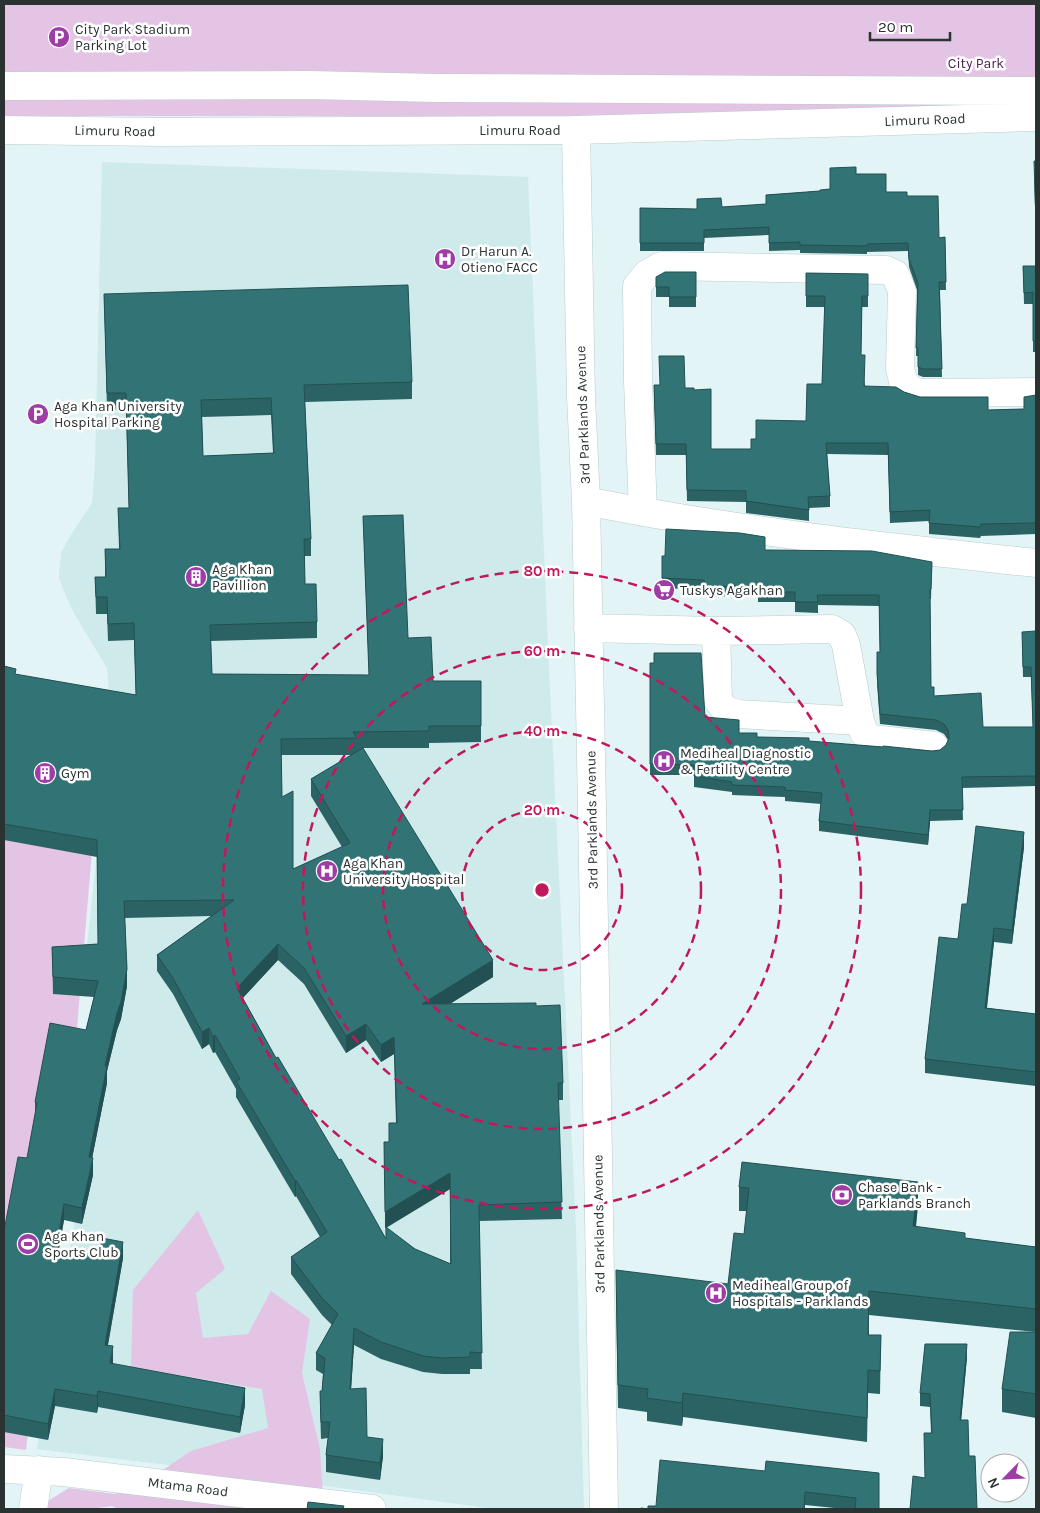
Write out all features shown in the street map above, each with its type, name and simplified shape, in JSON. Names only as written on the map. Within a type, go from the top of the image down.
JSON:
[{"type":"street","name":"Limuru Road","points":[[4,86],[309,84],[579,89],[1036,91]]},
{"type":"street","name":"3rd Parklands Avenue","points":[[579,89],[576,130],[581,397],[586,501],[604,1509]]},
{"type":"street","name":"Limuru Road","points":[[4,130],[170,132],[576,130],[1036,117]]},
{"type":"street","points":[[643,512],[638,382],[637,286],[647,274],[661,266],[886,270],[895,274],[902,291],[900,368],[903,381],[909,389],[920,394],[1036,392]]},
{"type":"street","points":[[586,501],[643,512],[859,544],[1036,563]]},
{"type":"street","points":[[588,628],[716,631],[832,629],[842,636],[846,645],[860,721],[864,733],[872,739],[934,746]]},
{"type":"street","points":[[716,631],[718,700],[725,710],[738,714],[860,721]]},
{"type":"street","name":"Mtama Road","points":[[4,1469],[39,1470],[372,1509]]},
{"type":"street","points":[[33,1509],[39,1470]]},
{"type":"shaded area","name":"Aga Khan University Hospital","points":[[102,162],[528,177],[576,1229],[584,1509],[495,1509],[37,1449],[111,997],[85,965],[111,720],[107,668],[75,615],[59,578],[61,553],[92,503],[95,466]]},
{"type":"green space","name":"City Park","points":[[4,4],[1036,4],[1036,122],[308,116],[4,116]]},
{"type":"green space","name":"Aga Khan Sports Club","points":[[4,671],[105,698],[76,1040],[26,1450],[4,1447]]},
{"type":"green space","points":[[198,1210],[225,1269],[196,1293],[203,1338],[248,1334],[271,1291],[310,1319],[302,1373],[320,1449],[323,1494],[295,1509],[118,1509],[112,1506],[90,1509],[47,1509],[46,1502],[69,1488],[115,1494],[154,1476],[191,1451],[268,1428],[262,1389],[131,1367],[133,1290]]},
{"type":"building","points":[[1034,161],[1036,161],[1036,223]]},
{"type":"building","points":[[856,167],[856,174],[886,174],[886,192],[907,192],[907,196],[938,196],[939,238],[945,237],[946,282],[939,282],[942,369],[923,369],[918,367],[918,348],[916,348],[918,283],[909,259],[908,243],[867,244],[867,246],[800,245],[800,242],[769,243],[769,227],[704,230],[704,243],[640,243],[640,208],[697,209],[697,199],[721,198],[722,207],[766,204],[766,195],[830,189],[830,168]]},
{"type":"building","points":[[1023,266],[1036,266],[1036,341],[1033,341],[1033,292],[1024,293]]},
{"type":"building","points":[[665,272],[696,272],[696,297],[669,297],[669,287],[656,287],[656,277]]},
{"type":"building","points":[[806,273],[868,274],[868,296],[862,296],[861,355],[865,355],[864,386],[896,387],[904,392],[920,397],[988,397],[988,410],[1024,409],[1024,397],[1036,395],[1036,523],[981,524],[980,527],[929,523],[930,510],[890,512],[888,443],[826,443],[830,496],[808,497],[809,510],[746,501],[746,491],[687,490],[686,444],[656,444],[654,385],[660,385],[659,356],[684,356],[685,388],[694,388],[694,390],[711,389],[711,449],[751,449],[751,439],[756,439],[756,420],[806,421],[807,384],[822,384],[825,296],[806,296]]},
{"type":"building","points":[[408,285],[412,382],[304,385],[311,539],[304,539],[305,584],[316,584],[317,622],[210,625],[212,674],[369,675],[363,516],[403,515],[408,638],[431,637],[433,681],[481,681],[481,726],[429,726],[429,731],[353,732],[357,738],[281,739],[282,797],[293,791],[293,869],[350,843],[311,779],[363,748],[493,960],[422,1004],[536,1003],[536,1006],[560,1005],[563,1083],[558,1083],[562,1202],[479,1205],[482,1353],[470,1352],[470,1357],[442,1358],[423,1356],[381,1342],[354,1328],[350,1389],[366,1388],[367,1437],[383,1439],[380,1463],[326,1455],[330,1422],[321,1422],[320,1391],[322,1391],[325,1358],[316,1353],[338,1314],[322,1298],[291,1257],[327,1232],[236,1081],[240,1079],[215,1035],[213,1037],[209,1028],[202,1032],[173,978],[157,955],[234,900],[124,901],[127,969],[105,1066],[107,1066],[89,1157],[93,1158],[82,1208],[64,1204],[56,1249],[99,1256],[102,1238],[123,1242],[105,1345],[113,1346],[110,1363],[245,1388],[240,1417],[98,1391],[97,1396],[55,1389],[48,1424],[4,1415],[4,1231],[18,1157],[27,1158],[37,1103],[35,1102],[50,1023],[86,1030],[98,981],[53,977],[52,947],[98,944],[97,840],[4,824],[4,666],[16,669],[15,674],[136,695],[134,623],[108,624],[107,597],[96,597],[95,577],[106,577],[105,549],[120,549],[118,508],[129,508],[126,393],[107,393],[104,294]],"holes":[[[271,398],[274,453],[203,456],[201,400]],[[278,944],[304,968],[346,1036],[366,1024],[381,1045],[394,1037],[397,1123],[389,1123],[389,1142],[384,1142],[385,1212],[450,1173],[451,1264],[415,1249],[386,1227],[386,1239],[341,1159],[339,1160],[278,1057],[276,1058],[237,988]]]},
{"type":"building","points":[[666,529],[740,533],[765,537],[765,550],[872,551],[932,562],[930,589],[931,687],[934,687],[934,696],[981,693],[983,727],[1033,727],[1031,667],[1023,667],[1022,632],[1036,631],[1036,776],[962,777],[963,810],[930,810],[928,835],[819,821],[822,793],[785,790],[785,787],[732,785],[732,782],[694,776],[694,765],[650,764],[650,663],[654,663],[654,653],[701,653],[705,717],[739,720],[739,733],[757,733],[757,737],[809,738],[809,741],[932,751],[940,750],[946,745],[949,738],[948,730],[944,724],[936,720],[880,714],[877,673],[877,652],[880,652],[879,595],[817,595],[818,602],[795,602],[795,592],[758,592],[758,585],[705,587],[704,580],[662,578],[662,556],[665,556]]},
{"type":"building","points":[[976,826],[1024,832],[1012,930],[994,928],[985,1008],[1036,1014],[1036,1072],[925,1059],[939,937],[958,939],[962,904],[967,904]]},
{"type":"building","points":[[742,1162],[918,1182],[913,1226],[965,1233],[965,1238],[1036,1247],[1036,1309],[869,1291],[868,1335],[881,1335],[880,1371],[868,1370],[867,1418],[683,1393],[682,1403],[647,1398],[648,1389],[618,1385],[616,1270],[728,1284],[734,1233],[744,1234],[749,1188],[739,1187]]},
{"type":"building","points":[[1010,1332],[1036,1332],[1036,1394],[1002,1389]]},
{"type":"building","points":[[925,1344],[967,1344],[960,1420],[968,1420],[969,1456],[975,1456],[977,1509],[910,1509],[913,1476],[925,1478],[924,1433],[932,1433],[930,1394],[920,1393]]},
{"type":"building","points":[[660,1460],[765,1471],[766,1461],[879,1473],[879,1509],[855,1509],[856,1498],[805,1492],[804,1509],[648,1509],[648,1506],[656,1506]]},
{"type":"building","points":[[308,1502],[344,1506],[343,1509],[307,1509]]},
{"type":"place","name":"City Park Stadium Parking Lot","points":[[59,37]]},
{"type":"place","name":"Dr Harun A. Otieno FACC","points":[[445,259]]},
{"type":"place","name":"Aga Khan University Hospital Parking","points":[[38,414]]},
{"type":"place","name":"Aga Khan Pavillion","points":[[196,577]]},
{"type":"place","name":"Tuskys Agakhan","points":[[664,590]]},
{"type":"place","name":"Mediheal Diagnostic & Fertility Centre","points":[[664,761]]},
{"type":"place","name":"Gym","points":[[45,773]]},
{"type":"place","name":"Aga Khan University Hospital","points":[[327,871]]},
{"type":"place","name":"Chase Bank - Parklands Branch","points":[[842,1195]]},
{"type":"place","name":"Aga Khan Sports Club","points":[[28,1244]]},
{"type":"place","name":"Mediheal Group of Hospitals - Parklands","points":[[716,1293]]}]
